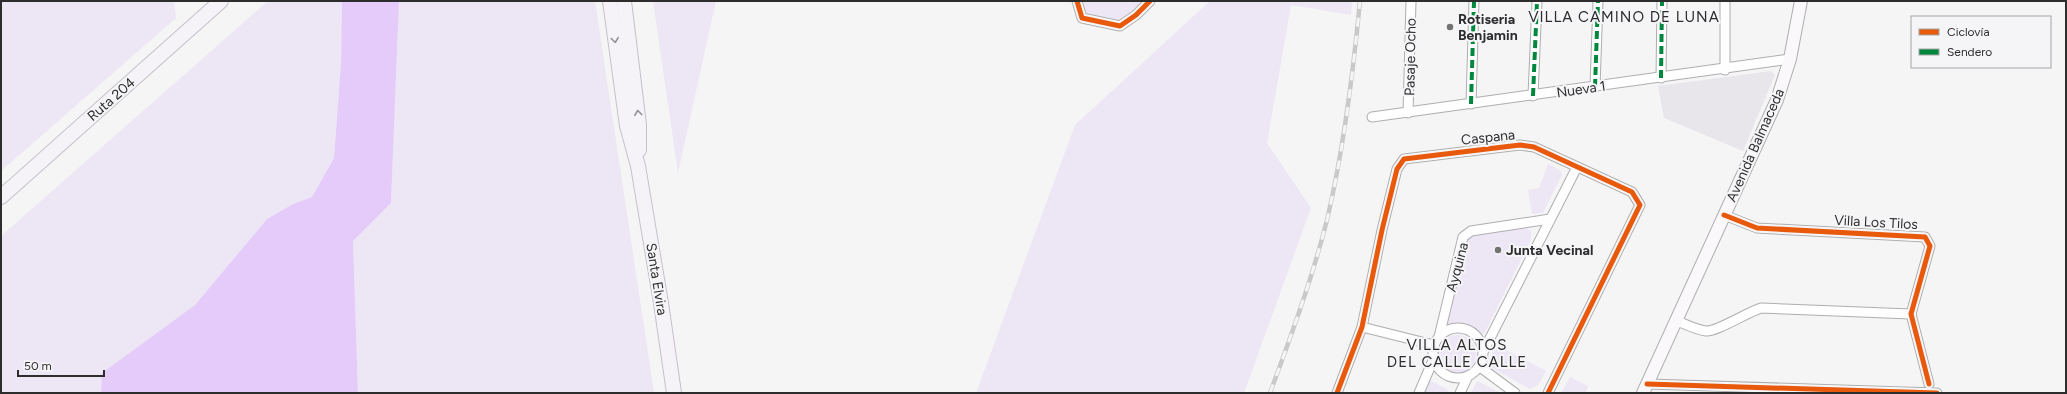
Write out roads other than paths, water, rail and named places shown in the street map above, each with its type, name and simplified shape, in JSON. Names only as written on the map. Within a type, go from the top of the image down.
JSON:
[{"type":"main road","name":"Ruta 204","points":[[1,197],[221,1]]},
{"type":"main road","name":"Santa Elvira","points":[[610,1],[627,126],[638,166],[661,303],[674,393]]},
{"type":"main road","name":"Santa Elvira","points":[[624,1],[639,125],[638,166]]},
{"type":"main road","name":"Avenida Balmaceda","points":[[1645,388],[1776,100],[1790,59],[1801,1]]},
{"type":"street","points":[[1077,1],[1082,18],[1120,26],[1136,15],[1150,1]]},
{"type":"street","name":"Pasaje Ocho","points":[[1408,112],[1411,1]]},
{"type":"street","points":[[1471,104],[1474,1]]},
{"type":"street","points":[[1534,96],[1537,1]]},
{"type":"street","points":[[1595,87],[1598,1]]},
{"type":"street","points":[[1661,78],[1662,1]]},
{"type":"street","points":[[1725,1],[1725,70]]},
{"type":"street","name":"Nueva 1","points":[[1372,117],[1725,70],[1790,59]]},
{"type":"street","name":"Caspana","points":[[1337,393],[1362,327],[1382,230],[1397,169],[1404,159],[1520,145],[1534,147],[1632,192],[1640,205],[1548,393]]},
{"type":"street","points":[[1460,393],[1468,376],[1480,367],[1484,350],[1577,167]]},
{"type":"street","name":"Villa Los Tilos","points":[[1724,215],[1757,228],[1925,237],[1930,246],[1911,314]]},
{"type":"street","name":"Ayquina","points":[[1436,341],[1463,237],[1471,231],[1550,219]]},
{"type":"street","points":[[1675,320],[1704,331],[1712,331],[1748,312],[1761,308],[1911,314],[1929,384]]},
{"type":"street","points":[[1362,327],[1436,341]]},
{"type":"street","points":[[1419,393],[1434,358],[1436,341],[1453,328],[1461,328],[1476,335],[1484,350]]},
{"type":"street","points":[[1434,358],[1438,369],[1445,374],[1454,378],[1468,376]]},
{"type":"street","points":[[1480,367],[1515,393]]},
{"type":"street","points":[[1645,388],[1937,393]]},
{"type":"railway","points":[[1270,393],[1308,286],[1327,220],[1347,111],[1360,1]]},
{"type":"place","name":"Rotiseria Benjamin","points":[[1450,27]]},
{"type":"place","name":"Junta Vecinal","points":[[1498,250]]},
{"type":"district","name":"VILLA CAMINO DE LUNA","points":[[1624,17]]},
{"type":"district","name":"VILLA ALTOS DEL CALLE CALLE","points":[[1457,354]]}]
